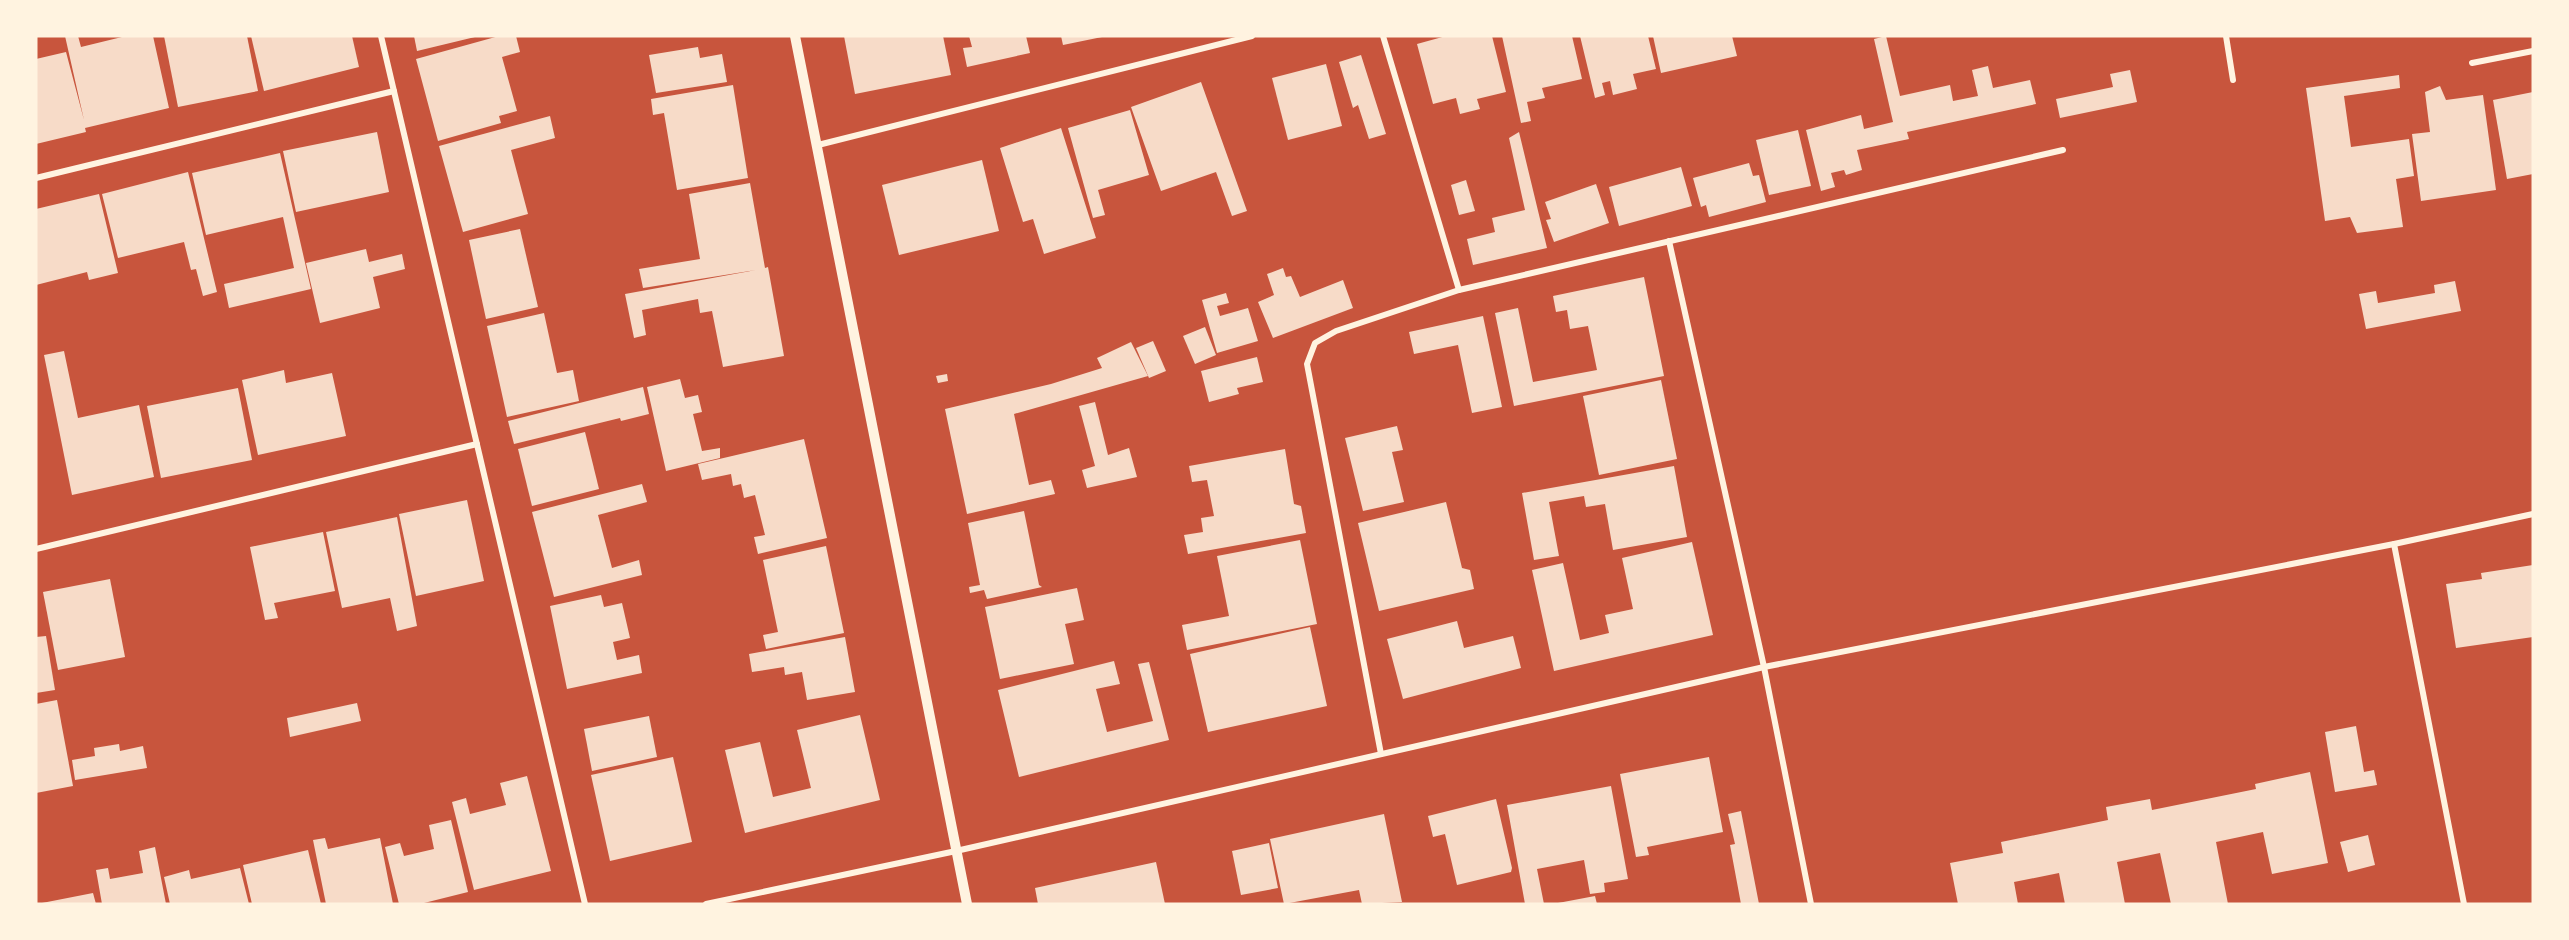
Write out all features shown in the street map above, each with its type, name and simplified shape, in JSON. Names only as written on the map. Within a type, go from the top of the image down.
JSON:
[{"type":"street","points":[[381,36],[585,904]]},
{"type":"street","points":[[795,36],[967,904]]},
{"type":"street","points":[[818,145],[1252,36]]},
{"type":"street","points":[[1383,36],[1459,290]]},
{"type":"street","points":[[2226,36],[2233,80]]},
{"type":"street","points":[[2472,63],[2533,51]]},
{"type":"street","points":[[36,178],[394,91]]},
{"type":"street","points":[[1381,754],[1307,364],[1315,343],[1336,331],[1459,290],[2063,150]]},
{"type":"street","points":[[1669,241],[1764,667],[1811,904]]},
{"type":"street","points":[[36,549],[477,444]]},
{"type":"street","points":[[706,904],[956,851],[1764,667],[2394,544],[2533,514]]},
{"type":"street","points":[[2394,544],[2464,904]]},
{"type":"building","points":[[65,36],[78,36],[81,47],[126,36],[153,36],[169,108],[85,128],[86,132],[36,144],[36,59],[66,52],[84,120]]},
{"type":"building","points":[[164,36],[247,36],[258,91],[178,107]]},
{"type":"building","points":[[251,36],[352,36],[359,67],[264,91]]},
{"type":"building","points":[[414,36],[475,36],[475,37],[417,51]]},
{"type":"building","points":[[499,36],[516,36],[520,52],[502,57],[517,111],[499,116],[501,123],[438,141],[416,59]]},
{"type":"building","points":[[844,36],[943,36],[951,75],[855,94]]},
{"type":"building","points":[[969,36],[1026,36],[1030,53],[967,67],[963,48],[972,47]]},
{"type":"building","points":[[1061,36],[1102,36],[1102,37],[1063,45]]},
{"type":"building","points":[[1446,36],[1492,36],[1506,92],[1477,99],[1480,109],[1460,114],[1456,98],[1433,104],[1417,44]]},
{"type":"building","points":[[1502,36],[1572,36],[1582,79],[1542,88],[1545,98],[1527,102],[1531,121],[1521,123]]},
{"type":"building","points":[[1580,36],[1648,36],[1656,69],[1633,74],[1637,89],[1613,95],[1610,81],[1602,83],[1605,95],[1595,98]]},
{"type":"building","points":[[1653,36],[1732,36],[1737,56],[1661,73]]},
{"type":"building","points":[[1886,36],[1900,96],[1950,85],[1953,101],[1978,96],[1972,70],[1988,66],[1993,88],[2030,80],[2036,104],[1907,132],[1909,139],[1857,150],[1862,170],[1846,175],[1844,170],[1831,173],[1835,187],[1821,191],[1806,130],[1861,115],[1864,129],[1893,122],[1874,39]]},
{"type":"building","points":[[698,47],[700,58],[722,54],[727,82],[656,93],[649,55]]},
{"type":"building","points":[[1361,55],[1386,134],[1369,139],[1358,105],[1353,108],[1339,62]]},
{"type":"building","points":[[1326,64],[1342,126],[1288,140],[1272,78]]},
{"type":"building","points":[[2130,70],[2137,102],[2060,118],[2056,99],[2113,87],[2110,74]]},
{"type":"building","points":[[2399,75],[2400,88],[2344,96],[2351,147],[2409,139],[2414,176],[2396,179],[2403,227],[2357,233],[2350,217],[2325,221],[2306,88]]},
{"type":"building","points":[[1201,82],[1247,211],[1232,216],[1216,172],[1161,191],[1131,107]]},
{"type":"building","points":[[733,85],[748,178],[677,190],[664,113],[653,115],[651,99]]},
{"type":"building","points":[[2440,86],[2446,100],[2483,95],[2496,190],[2421,201],[2412,134],[2430,132],[2425,92]]},
{"type":"building","points":[[2533,92],[2533,174],[2507,179],[2493,100]]},
{"type":"building","points":[[1130,110],[1149,175],[1098,190],[1105,215],[1093,218],[1068,128]]},
{"type":"building","points":[[550,116],[555,138],[511,150],[528,214],[463,232],[439,146]]},
{"type":"building","points":[[1061,128],[1096,238],[1044,254],[1033,219],[1023,222],[1000,148]]},
{"type":"building","points":[[1798,130],[1811,186],[1769,195],[1756,140]]},
{"type":"building","points":[[377,132],[389,192],[296,212],[283,151]]},
{"type":"building","points":[[1519,132],[1547,248],[1473,265],[1467,239],[1495,232],[1492,218],[1525,210],[1509,138]]},
{"type":"building","points":[[280,153],[311,289],[229,308],[224,284],[294,268],[283,217],[206,235],[192,173]]},
{"type":"building","points":[[982,160],[999,231],[899,255],[882,185]]},
{"type":"building","points":[[1749,163],[1753,176],[1759,175],[1766,202],[1709,217],[1706,205],[1701,207],[1693,178]]},
{"type":"building","points":[[1681,167],[1692,206],[1619,226],[1609,187]]},
{"type":"building","points":[[188,172],[217,292],[203,296],[196,269],[191,270],[184,242],[118,258],[102,194]]},
{"type":"building","points":[[1466,180],[1475,211],[1459,215],[1451,185]]},
{"type":"building","points":[[750,183],[784,356],[723,367],[712,311],[700,313],[698,299],[642,310],[646,335],[634,338],[625,294],[756,270],[643,288],[639,269],[700,259],[689,194]]},
{"type":"building","points":[[1596,184],[1609,223],[1554,242],[1546,220],[1551,219],[1545,202]]},
{"type":"building","points":[[99,194],[118,273],[89,280],[87,272],[36,285],[36,209]]},
{"type":"building","points":[[520,229],[538,307],[486,319],[469,240]]},
{"type":"building","points":[[366,249],[369,262],[402,254],[405,269],[373,277],[380,308],[320,323],[306,263]]},
{"type":"building","points":[[1283,268],[1286,277],[1291,276],[1300,297],[1343,280],[1353,308],[1273,338],[1258,302],[1274,295],[1267,274]]},
{"type":"building","points":[[1644,277],[1664,376],[1514,406],[1495,313],[1518,308],[1533,382],[1597,370],[1588,326],[1570,329],[1567,310],[1556,312],[1553,296]]},
{"type":"building","points":[[2455,281],[2461,311],[2366,329],[2359,294],[2376,291],[2378,303],[2435,293],[2434,285]]},
{"type":"building","points":[[1226,293],[1229,303],[1217,306],[1220,316],[1248,308],[1258,341],[1217,353],[1202,300]]},
{"type":"building","points":[[544,313],[557,373],[573,370],[579,401],[507,417],[487,326]]},
{"type":"building","points":[[1483,316],[1502,407],[1472,413],[1458,345],[1414,354],[1409,332]]},
{"type":"building","points":[[1205,327],[1216,355],[1195,364],[1183,336]]},
{"type":"building","points":[[1153,341],[1166,371],[1149,378],[1136,348]]},
{"type":"building","points":[[1131,342],[1148,376],[1014,414],[1029,485],[1051,480],[1055,494],[967,514],[945,409],[1051,384],[1102,368],[1097,358]]},
{"type":"building","points":[[64,351],[78,418],[139,405],[154,477],[72,495],[44,355]]},
{"type":"building","points":[[1257,357],[1263,382],[1237,388],[1239,394],[1209,402],[1201,371]]},
{"type":"building","points":[[284,370],[286,383],[332,373],[346,436],[258,455],[242,380]]},
{"type":"building","points":[[947,374],[948,381],[938,383],[936,376]]},
{"type":"building","points":[[680,379],[685,398],[698,395],[702,412],[693,414],[702,451],[720,448],[720,458],[666,471],[647,387]]},
{"type":"building","points":[[1661,380],[1677,459],[1599,475],[1583,396]]},
{"type":"building","points":[[643,387],[649,414],[621,421],[620,418],[514,444],[508,421]]},
{"type":"building","points":[[238,388],[252,460],[161,478],[147,406]]},
{"type":"building","points":[[1095,402],[1108,455],[1129,448],[1137,477],[1087,488],[1082,470],[1095,466],[1079,406]]},
{"type":"building","points":[[1397,426],[1403,450],[1392,452],[1404,502],[1363,511],[1345,438]]},
{"type":"building","points":[[585,432],[599,489],[532,506],[518,449]]},
{"type":"building","points":[[804,439],[827,538],[758,554],[754,537],[765,535],[755,495],[744,498],[741,484],[733,486],[731,474],[702,480],[698,464]]},
{"type":"building","points":[[1285,449],[1294,504],[1301,506],[1306,533],[1188,554],[1184,535],[1203,532],[1201,518],[1214,516],[1207,480],[1192,482],[1189,466]]},
{"type":"building","points":[[1674,466],[1687,537],[1613,550],[1605,504],[1586,507],[1584,496],[1549,502],[1559,556],[1534,560],[1522,493]]},
{"type":"building","points":[[642,484],[647,502],[598,515],[612,568],[639,560],[642,575],[554,597],[532,512]]},
{"type":"building","points":[[467,500],[484,581],[416,596],[399,514]]},
{"type":"building","points":[[1446,502],[1462,568],[1470,570],[1474,589],[1379,611],[1358,523]]},
{"type":"building","points":[[1024,511],[1039,585],[1042,587],[987,599],[984,590],[970,593],[969,587],[980,585],[968,523]]},
{"type":"building","points":[[397,517],[417,626],[397,631],[390,598],[342,608],[326,532]]},
{"type":"building","points":[[323,532],[335,591],[274,603],[278,618],[265,620],[250,547]]},
{"type":"building","points":[[1300,540],[1317,624],[1187,650],[1182,625],[1229,616],[1217,556]]},
{"type":"building","points":[[1692,542],[1713,635],[1554,671],[1532,570],[1563,563],[1580,640],[1609,633],[1605,615],[1633,609],[1622,558]]},
{"type":"building","points":[[826,546],[844,633],[766,649],[763,635],[778,632],[763,560]]},
{"type":"building","points":[[2533,565],[2533,637],[2456,648],[2446,584],[2482,579],[2481,573]]},
{"type":"building","points":[[110,579],[125,657],[58,670],[43,592]]},
{"type":"building","points":[[1077,588],[1084,620],[1065,624],[1074,664],[1000,679],[985,607]]},
{"type":"building","points":[[601,595],[604,607],[622,603],[630,638],[613,642],[617,660],[639,655],[642,673],[567,689],[550,606]]},
{"type":"building","points":[[1457,621],[1464,648],[1513,636],[1521,668],[1403,699],[1387,639]]},
{"type":"building","points":[[1310,627],[1327,706],[1208,732],[1190,654]]},
{"type":"building","points":[[46,636],[55,690],[36,693],[36,637]]},
{"type":"building","points":[[845,637],[855,692],[807,700],[802,672],[785,675],[784,667],[752,672],[749,654]]},
{"type":"building","points":[[1114,661],[1120,684],[1096,689],[1107,732],[1153,721],[1138,664],[1149,662],[1169,740],[1019,777],[998,690]]},
{"type":"building","points":[[57,700],[73,786],[36,793],[36,704]]},
{"type":"building","points":[[357,703],[361,721],[290,737],[287,718]]},
{"type":"building","points":[[860,715],[880,800],[745,833],[725,750],[760,742],[773,797],[811,788],[797,730]]},
{"type":"building","points":[[649,716],[657,757],[592,771],[584,729]]},
{"type":"building","points":[[2356,726],[2364,772],[2374,770],[2377,785],[2335,792],[2325,732]]},
{"type":"building","points":[[119,744],[120,751],[143,746],[147,768],[75,780],[72,760],[95,756],[94,748]]},
{"type":"building","points":[[673,757],[692,842],[610,861],[591,775]]},
{"type":"building","points":[[1709,757],[1723,832],[1647,847],[1649,855],[1636,857],[1620,774]]},
{"type":"building","points":[[2310,772],[2328,863],[2272,874],[2263,832],[2216,842],[2228,904],[2171,904],[2160,853],[2117,862],[2125,904],[2065,904],[2059,873],[2014,882],[2018,904],[1958,904],[1950,863],[2003,853],[2001,842],[2108,820],[2106,807],[2150,799],[2152,810],[2256,789],[2255,784]]},
{"type":"building","points":[[527,776],[551,871],[474,890],[452,802],[466,798],[470,814],[506,805],[500,783]]},
{"type":"building","points":[[1611,786],[1628,879],[1604,883],[1605,892],[1590,894],[1584,860],[1537,869],[1544,904],[1525,904],[1507,805]]},
{"type":"building","points":[[1496,799],[1511,872],[1457,885],[1445,834],[1433,837],[1428,816]]},
{"type":"building","points":[[1741,811],[1759,904],[1741,904],[1730,845],[1735,844],[1728,814]]},
{"type":"building","points":[[1384,814],[1402,902],[1362,904],[1359,890],[1284,904],[1270,839]]},
{"type":"building","points":[[451,820],[468,892],[420,904],[399,904],[385,847],[400,843],[404,856],[434,849],[429,825]]},
{"type":"building","points":[[2368,835],[2375,865],[2348,872],[2340,842]]},
{"type":"building","points":[[325,838],[328,849],[380,838],[393,904],[326,904],[313,840]]},
{"type":"building","points":[[1269,843],[1278,888],[1241,895],[1232,851]]},
{"type":"building","points":[[155,847],[166,904],[102,904],[96,870],[108,868],[110,879],[143,873],[139,851]]},
{"type":"building","points":[[308,850],[321,904],[252,904],[243,865]]},
{"type":"building","points":[[1156,862],[1165,904],[1038,904],[1035,888]]},
{"type":"building","points":[[240,868],[249,904],[170,904],[164,877],[189,870],[191,879]]},
{"type":"building","points":[[93,893],[96,904],[42,904],[42,903]]},
{"type":"building","points":[[1595,896],[1597,904],[1558,904],[1558,903]]}]
